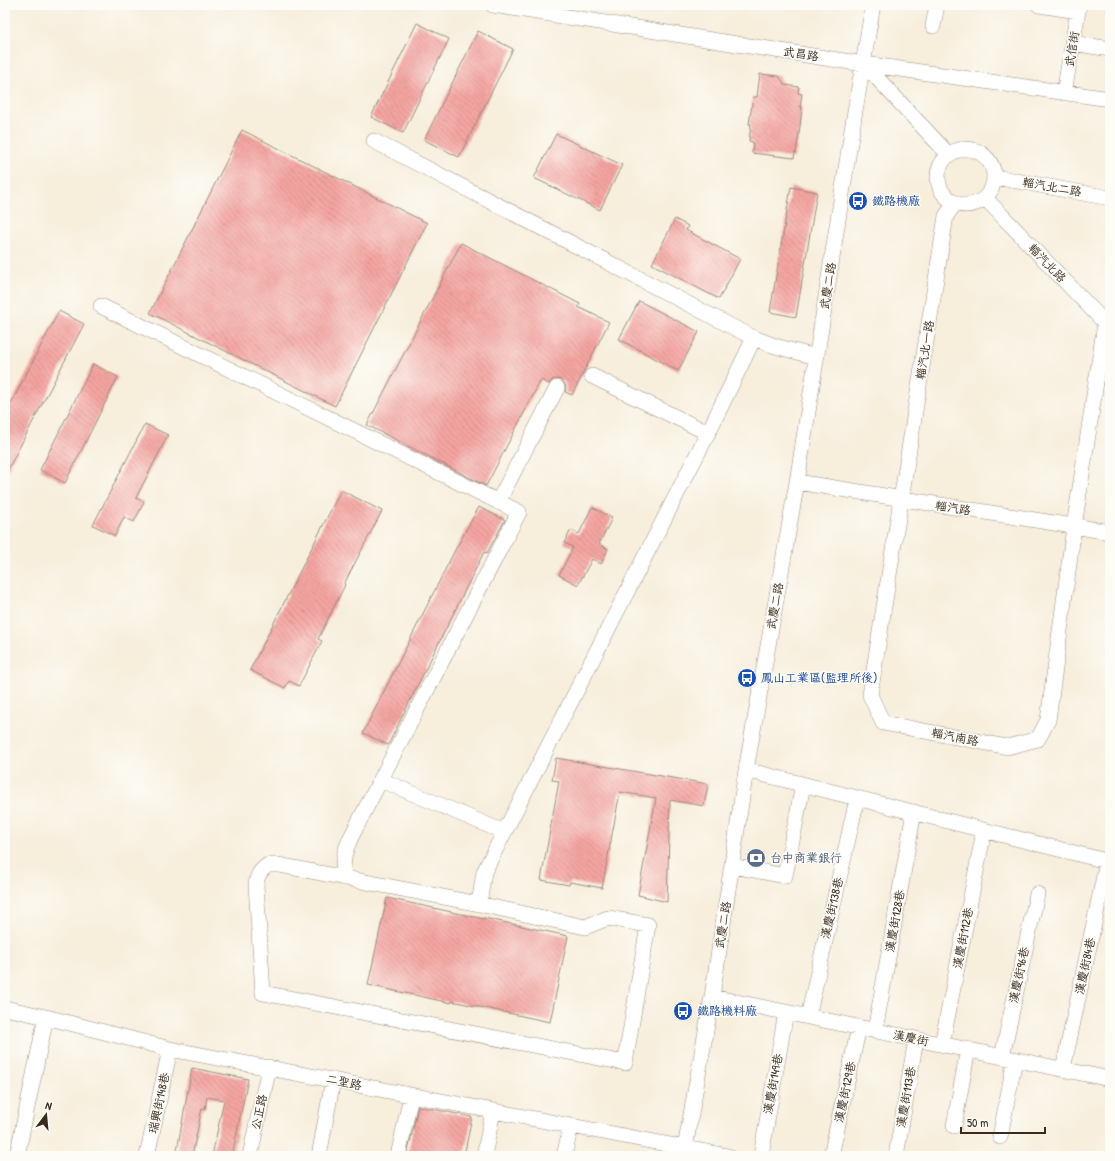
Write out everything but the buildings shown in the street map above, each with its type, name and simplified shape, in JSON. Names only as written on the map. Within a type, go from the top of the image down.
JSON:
[{"type":"street","name":"武昌路","points":[[493,5],[863,63],[1110,99]]},
{"type":"street","name":"武慶二路","points":[[685,1153],[712,997],[746,770],[797,482],[873,5]]},
{"type":"street","points":[[933,26],[938,5]]},
{"type":"street","points":[[1039,5],[1078,8]]},
{"type":"street","name":"武信街","points":[[1064,92],[1078,8]]},
{"type":"street","points":[[1072,43],[1110,49]]},
{"type":"street","points":[[863,63],[948,154]]},
{"type":"street","points":[[374,141],[754,338],[775,346],[816,357]]},
{"type":"street","points":[[970,148],[980,152],[990,160],[995,177],[991,189],[985,198],[976,204],[964,205],[955,203],[945,196],[938,186],[937,177],[940,163],[948,154],[959,149],[970,148]]},
{"type":"street","name":"輜汽北二路","points":[[995,177],[1110,198]]},
{"type":"street","name":"輜汽北路","points":[[985,198],[1108,325]]},
{"type":"street","name":"輜汽北一路","points":[[901,500],[946,216],[955,203]]},
{"type":"street","points":[[101,306],[519,512],[345,850],[342,864],[344,878]]},
{"type":"street","points":[[1074,527],[1108,325]]},
{"type":"street","points":[[479,904],[484,872],[708,433],[754,338]]},
{"type":"street","points":[[592,376],[708,433]]},
{"type":"street","points":[[498,502],[557,388]]},
{"type":"street","name":"輜汽路","points":[[797,482],[901,500],[1110,532]]},
{"type":"street","name":"輜汽南路","points":[[901,500],[870,695],[883,723],[1007,747],[1038,739],[1048,720],[1074,527]]},
{"type":"street","points":[[746,770],[1108,862]]},
{"type":"street","points":[[381,780],[504,832]]},
{"type":"street","points":[[732,866],[785,876],[803,785]]},
{"type":"street","name":"漢慶街138巷","points":[[808,1017],[857,798]]},
{"type":"street","name":"漢慶街128巷","points":[[875,1031],[914,812]]},
{"type":"street","name":"漢慶街112巷","points":[[942,1044],[984,831]]},
{"type":"street","name":"漢慶街84巷","points":[[1063,1069],[1108,862]]},
{"type":"street","points":[[268,865],[279,865],[344,878],[479,904],[585,927],[608,918],[648,925],[625,1063],[263,993],[257,877],[261,870],[268,865]]},
{"type":"street","name":"漢慶街96巷","points":[[1000,1137],[1008,1058],[1037,894]]},
{"type":"street","name":"漢慶街","points":[[712,997],[1110,1079]]},
{"type":"street","name":"二聖路","points":[[5,1008],[170,1049],[571,1126],[685,1153],[728,1156]]},
{"type":"street","name":"漢慶街149巷","points":[[761,1156],[786,1012]]},
{"type":"street","points":[[17,1156],[46,1017]]},
{"type":"street","name":"漢慶街129巷","points":[[831,1156],[858,1027]]},
{"type":"street","name":"漢慶街113巷","points":[[896,1156],[916,1039]]},
{"type":"street","name":"瑞興街148巷","points":[[147,1156],[170,1049]]},
{"type":"street","points":[[954,1126],[968,1049]]},
{"type":"street","name":"公正路","points":[[250,1156],[269,1067]]},
{"type":"street","points":[[319,1156],[333,1080]]},
{"type":"street","points":[[398,1156],[411,1096]]},
{"type":"street","points":[[484,1156],[493,1111]]},
{"type":"street","points":[[564,1156],[571,1126]]},
{"type":"place","name":"鐵路機廠","points":[[858,201]]},
{"type":"place","name":"鳳山工業區(監理所後)","points":[[747,678]]},
{"type":"place","name":"台中商業銀行","points":[[756,858]]},
{"type":"place","name":"鐵路機料廠","points":[[683,1011]]}]
